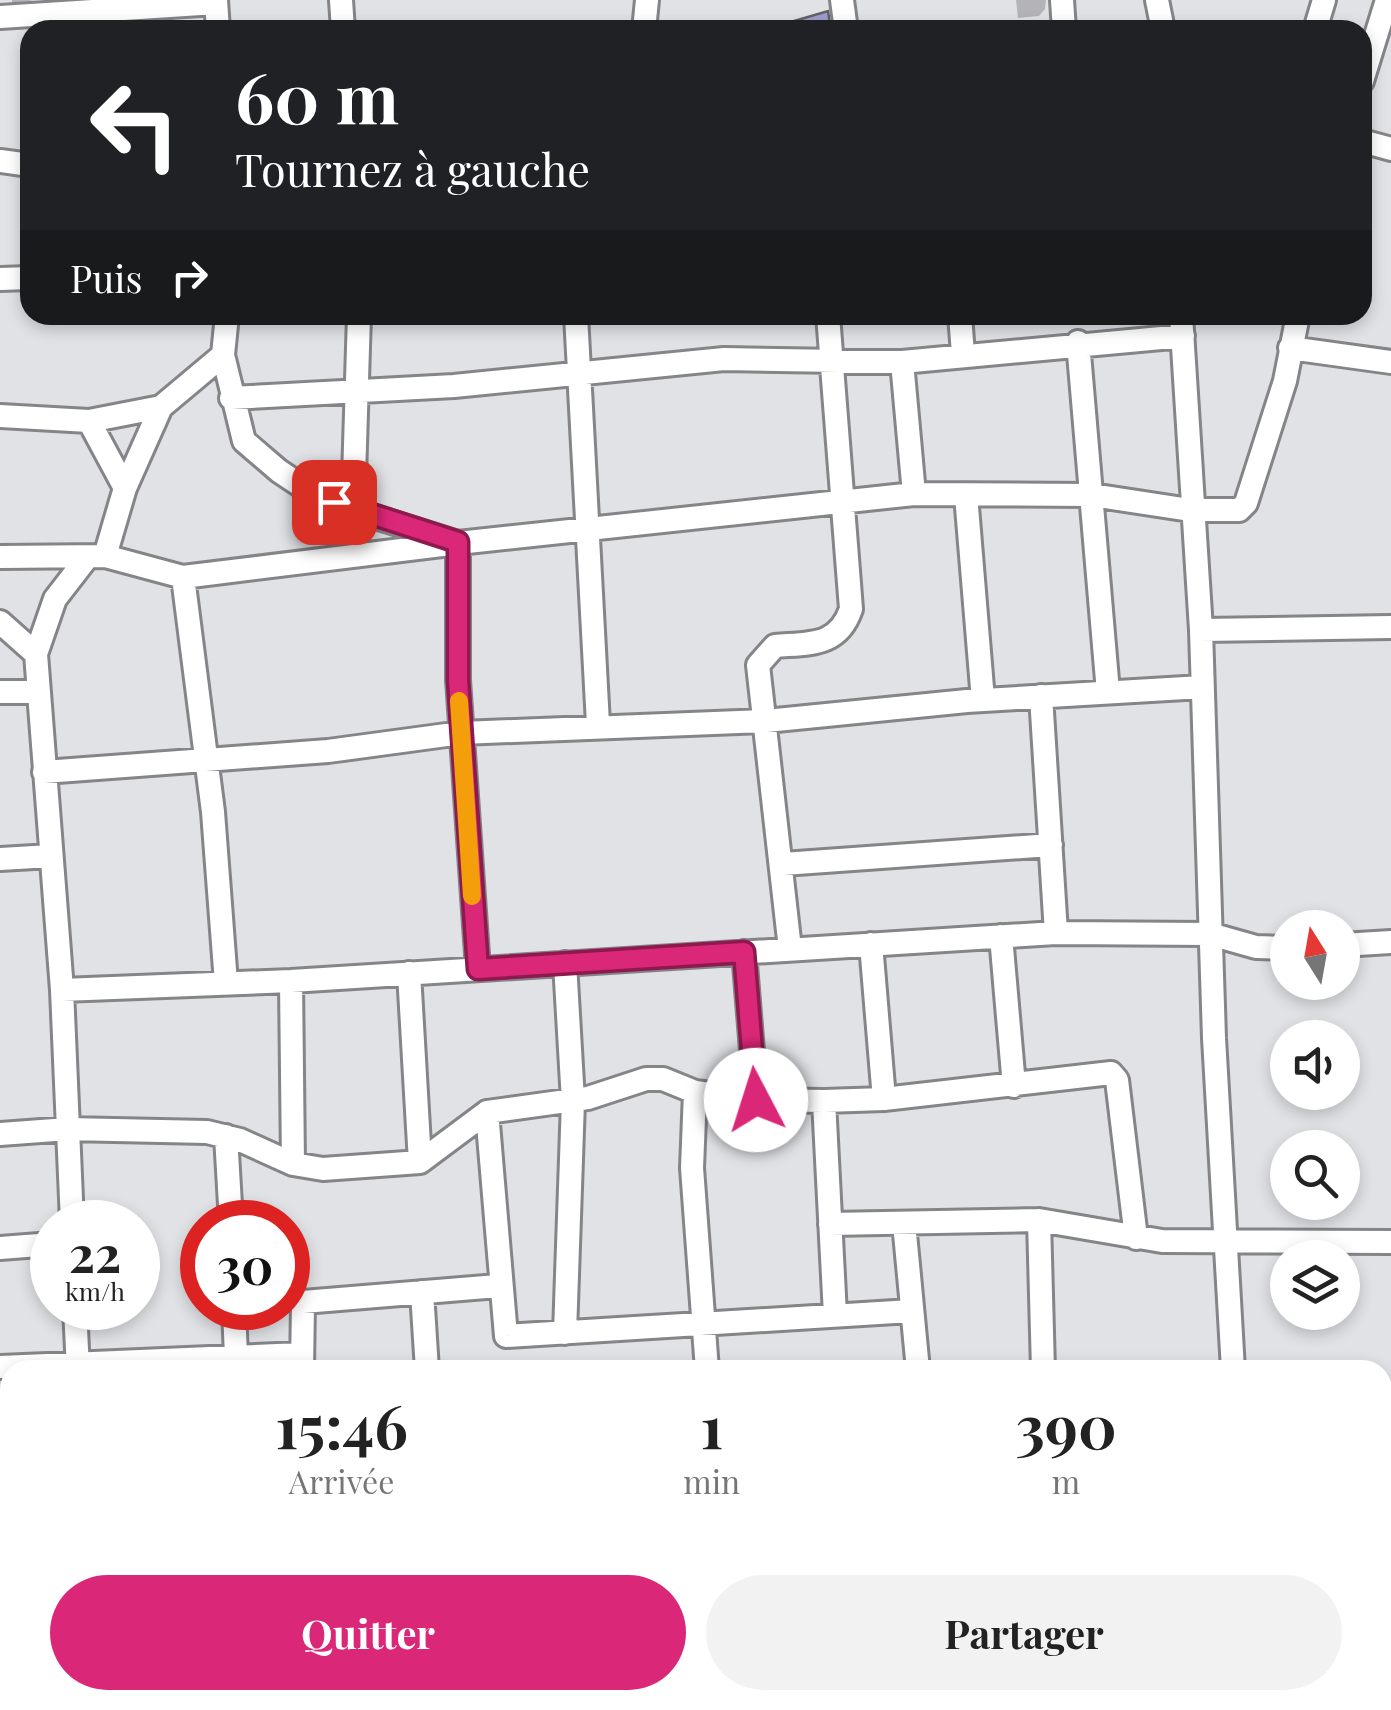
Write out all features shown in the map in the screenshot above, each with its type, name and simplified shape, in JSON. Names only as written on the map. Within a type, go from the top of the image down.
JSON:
[{"type":"street","points":[[1372,49],[1387,0]]},
{"type":"street","points":[[88,20],[216,1]]},
{"type":"street","points":[[0,17],[61,20]]},
{"type":"street","points":[[226,325],[223,356],[244,441],[314,495],[458,542]]},
{"type":"street","points":[[353,510],[359,325]]},
{"type":"street","points":[[577,325],[598,724]]},
{"type":"street","points":[[790,949],[758,665],[774,646],[828,641],[844,630],[851,609],[828,325]]},
{"type":"street","points":[[961,325],[963,354]]},
{"type":"street","points":[[232,398],[357,393],[724,359],[902,362],[1078,342],[1182,325],[1190,510],[1201,630],[1210,934],[1232,1360]]},
{"type":"street","points":[[0,557],[96,558],[184,577],[458,542],[914,494],[1092,495],[1190,510],[1239,510],[1246,502],[1285,381],[1296,325]]},
{"type":"street","points":[[1078,342],[1108,692]]},
{"type":"street","points":[[1290,348],[1391,362]]},
{"type":"street","points":[[71,1200],[62,990],[36,654],[55,599],[96,558],[161,407],[223,356]]},
{"type":"street","points":[[902,362],[914,494]]},
{"type":"street","points":[[0,416],[89,421],[161,407]]},
{"type":"street","points":[[89,421],[125,488]]},
{"type":"street","points":[[966,495],[983,700]]},
{"type":"street","points":[[458,542],[461,733],[478,969]]},
{"type":"street","points":[[184,577],[206,759],[226,984]]},
{"type":"street","points":[[0,622],[36,654]]},
{"type":"street","points":[[1201,630],[1391,627]]},
{"type":"street","points":[[44,772],[328,751],[461,733],[598,724],[766,721],[983,700],[1202,687]]},
{"type":"street","points":[[0,692],[38,692]]},
{"type":"street","points":[[1041,696],[1056,933]]},
{"type":"street","points":[[783,864],[1050,845]]},
{"type":"street","points":[[0,859],[51,856]]},
{"type":"street","points":[[62,990],[226,984],[1056,933],[1210,934],[1270,947]]},
{"type":"street","points":[[1001,936],[1014,1086]]},
{"type":"street","points":[[1360,944],[1391,942]]},
{"type":"street","points":[[871,944],[884,1099]]},
{"type":"street","points":[[744,952],[756,1100]]},
{"type":"street","points":[[565,1333],[573,1101],[566,964]]},
{"type":"street","points":[[409,973],[420,1162]]},
{"type":"street","points":[[291,980],[293,1164]]},
{"type":"street","points":[[0,1134],[68,1129],[184,1130],[226,1136],[293,1164],[322,1169],[420,1162],[487,1112],[573,1101],[646,1079],[664,1078],[695,1092],[756,1100],[824,1101],[884,1099],[1108,1073],[1116,1077],[1136,1238]]},
{"type":"street","points":[[695,1092],[692,1180],[707,1360]]},
{"type":"street","points":[[824,1101],[835,1315]]},
{"type":"street","points":[[487,1112],[498,1286],[506,1336],[911,1310]]},
{"type":"street","points":[[226,1136],[229,1200]]},
{"type":"street","points":[[830,1224],[1038,1220],[1080,1224],[1136,1238],[1225,1244],[1391,1242]]},
{"type":"street","points":[[1038,1220],[1043,1360]]},
{"type":"street","points":[[904,1222],[917,1360]]},
{"type":"street","points":[[0,1248],[30,1246]]},
{"type":"street","points":[[302,1360],[302,1302],[498,1286]]},
{"type":"street","points":[[422,1292],[426,1360]]},
{"type":"street","points":[[77,1330],[78,1360]]},
{"type":"street","points":[[235,1330],[236,1356]]},
{"type":"street","points":[[179,1360],[236,1356],[280,1360]]},
{"type":"building","points":[[828,11],[829,20],[797,20]]},
{"type":"slow traffic","points":[[459,701],[472,896]]},
{"type":"route","points":[[334,502],[414,532],[458,542],[458,680],[478,969],[744,952],[756,1100]]}]
